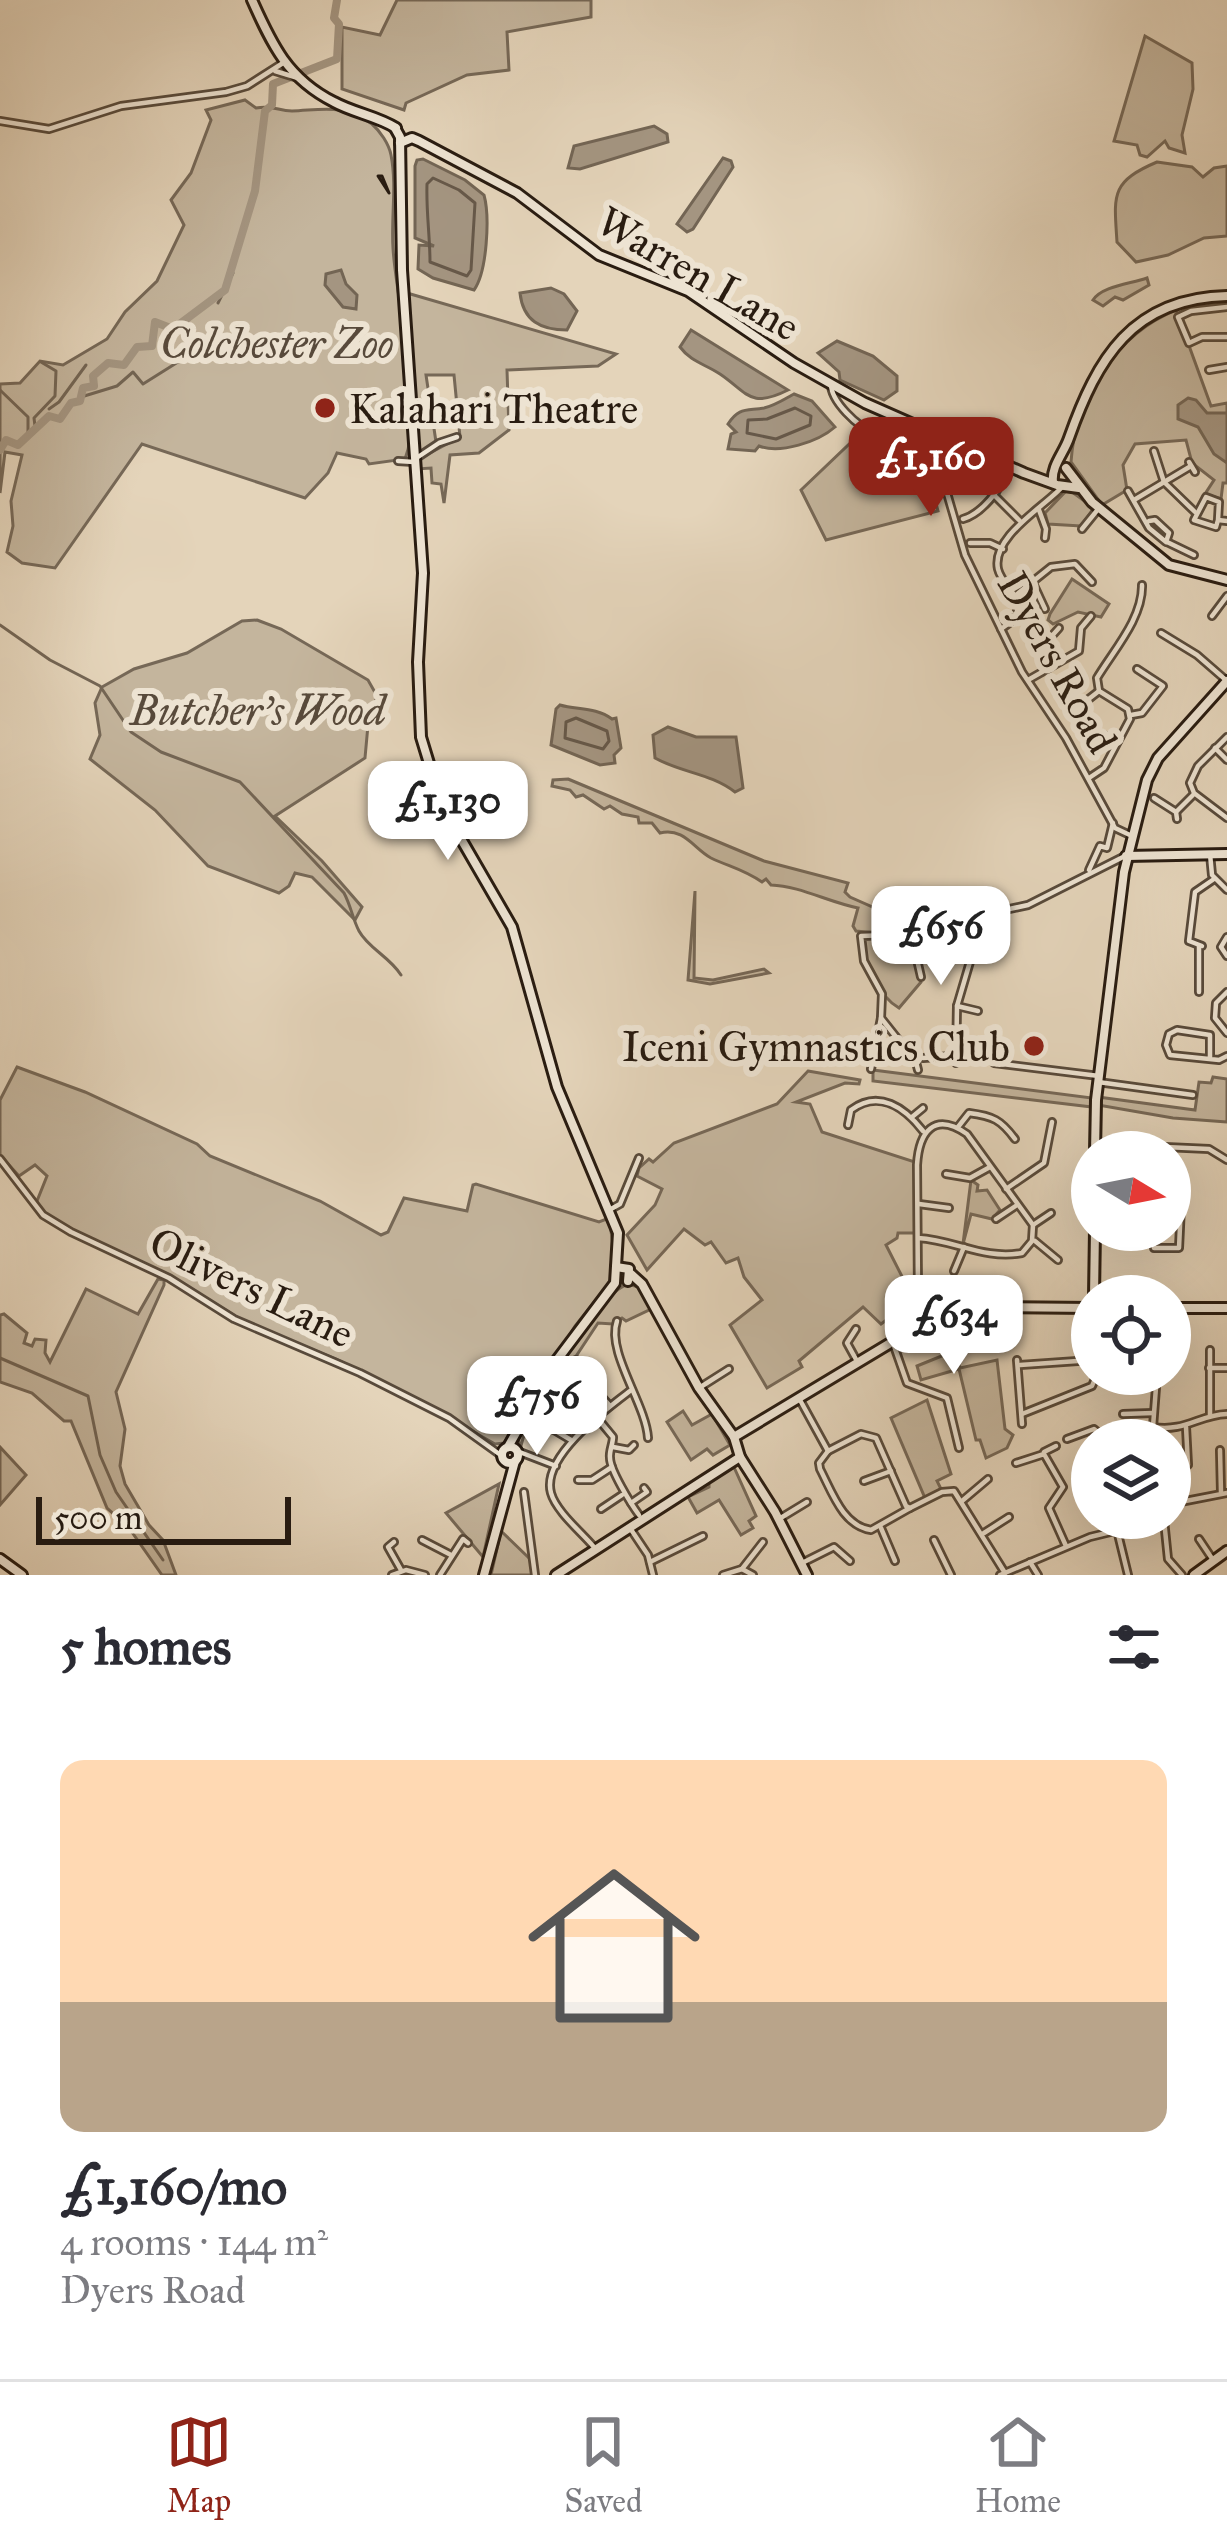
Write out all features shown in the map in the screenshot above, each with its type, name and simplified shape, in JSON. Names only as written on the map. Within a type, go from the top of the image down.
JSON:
[{"type":"street","name":"Warren Lane","points":[[253,0],[283,63],[333,102],[383,122],[517,193],[599,255],[688,291],[831,384],[934,436],[1030,475],[1079,488]]},
{"type":"street","points":[[0,121],[49,129],[121,106],[226,92],[247,86],[283,63]]},
{"type":"street","points":[[272,70],[298,78]]},
{"type":"street","points":[[383,122],[398,142]]},
{"type":"street","points":[[395,128],[424,573],[418,662],[421,737],[428,772],[464,848],[510,922],[561,1098],[610,1209],[621,1282],[547,1376],[516,1437],[485,1574]]},
{"type":"street","points":[[398,142],[411,137]]},
{"type":"street","points":[[1001,628],[1016,615],[1016,595],[998,570],[1003,549],[1020,520],[1051,499],[1095,371],[1126,334],[1174,305],[1227,296]]},
{"type":"street","points":[[1227,307],[1178,316],[1189,343],[1202,337],[1227,337]]},
{"type":"street","points":[[1209,370],[1227,367]]},
{"type":"street","points":[[831,384],[832,396],[862,427],[884,435],[915,435]]},
{"type":"street","name":"Dyers Road","points":[[934,436],[958,539],[1001,628],[1112,823],[1132,836]]},
{"type":"street","points":[[398,461],[414,460],[457,437]]},
{"type":"street","points":[[1067,446],[1068,471],[1079,488],[1168,565],[1227,580]]},
{"type":"street","points":[[1154,451],[1164,482],[1196,512]]},
{"type":"street","points":[[1134,500],[1191,467]]},
{"type":"street","name":"Warren Lane","points":[[1057,480],[1068,471]]},
{"type":"street","points":[[1057,480],[1068,471]]},
{"type":"street","points":[[963,519],[977,513],[1008,475]]},
{"type":"street","points":[[1128,491],[1149,521],[1155,520],[1169,533],[1166,542],[1194,555]]},
{"type":"street","points":[[993,494],[1020,520]]},
{"type":"street","points":[[1206,497],[1216,500],[1218,520],[1210,527],[1194,520],[1206,497]]},
{"type":"street","points":[[1087,528],[1100,508]]},
{"type":"street","points":[[1039,510],[1047,537]]},
{"type":"street","points":[[1218,520],[1227,521]]},
{"type":"street","points":[[970,543],[992,543],[1003,549]]},
{"type":"street","points":[[1016,595],[1051,567],[1071,563],[1092,582]]},
{"type":"street","points":[[1032,581],[1046,609]]},
{"type":"street","points":[[1131,715],[1099,691],[1097,678],[1127,628],[1141,589]]},
{"type":"street","points":[[1213,616],[1227,596]]},
{"type":"street","points":[[1016,615],[1034,626]]},
{"type":"street","points":[[1028,680],[1079,651],[1081,628],[1091,616]]},
{"type":"street","points":[[1116,623],[1127,628]]},
{"type":"street","points":[[1047,670],[1042,647],[1059,628]]},
{"type":"street","points":[[1095,1131],[1126,856],[1154,763],[1227,681],[1161,633]]},
{"type":"street","points":[[1131,715],[1142,713],[1162,686],[1137,670]]},
{"type":"street","points":[[1081,705],[1099,691]]},
{"type":"street","points":[[1089,778],[1104,768],[1131,715]]},
{"type":"street","points":[[1104,735],[1118,741]]},
{"type":"street","points":[[1227,737],[1191,776],[1194,793],[1227,818]]},
{"type":"street","points":[[1215,748],[1227,760]]},
{"type":"street","points":[[1154,798],[1176,815],[1194,793]]},
{"type":"street","points":[[1089,872],[1100,846],[1107,848],[1112,823]]},
{"type":"street","points":[[1210,854],[1216,880],[1227,890]]},
{"type":"street","points":[[871,1069],[882,994],[864,962],[861,936],[1028,905],[1126,856],[1227,854]]},
{"type":"street","points":[[1199,992],[1201,946],[1189,941],[1195,892],[1216,880]]},
{"type":"street","points":[[923,1058],[956,1059],[957,1006],[984,914]]},
{"type":"street","points":[[1192,917],[1202,918]]},
{"type":"street","points":[[910,929],[921,977]]},
{"type":"street","points":[[1227,937],[1221,946],[1227,956]]},
{"type":"street","points":[[1227,992],[1218,1000],[1215,1018],[1227,1033]]},
{"type":"street","points":[[957,1006],[979,1011]]},
{"type":"street","points":[[881,1018],[918,1070]]},
{"type":"street","points":[[1210,1057],[1210,1035],[1177,1030],[1169,1034],[1170,1055],[1205,1060],[1227,1056]]},
{"type":"street","points":[[994,1064],[1193,1095]]},
{"type":"street","points":[[879,1102],[881,1089]]},
{"type":"street","points":[[848,1125],[857,1104],[879,1102],[902,1106],[924,1131]]},
{"type":"street","points":[[912,1117],[923,1108]]},
{"type":"street","points":[[958,1127],[969,1113],[993,1116],[1015,1139]]},
{"type":"street","points":[[1006,1189],[1047,1157],[1052,1122]]},
{"type":"street","points":[[918,1238],[948,1240],[977,1253],[1016,1255],[1032,1240],[1033,1225],[958,1127],[924,1131],[918,1147],[917,1203],[918,1292],[927,1321]]},
{"type":"street","points":[[1191,1149],[1209,1149],[1227,1160]]},
{"type":"street","points":[[610,1209],[620,1204],[639,1158]]},
{"type":"street","name":"Olivers Lane","points":[[0,1160],[43,1215],[57,1223],[169,1278],[235,1319],[360,1372],[510,1454],[556,1466]]},
{"type":"street","points":[[946,1174],[970,1178],[990,1167]]},
{"type":"street","points":[[917,1203],[949,1208]]},
{"type":"street","points":[[996,1219],[1017,1205]]},
{"type":"street","points":[[1033,1225],[1051,1213]]},
{"type":"street","points":[[1032,1240],[1058,1261]]},
{"type":"street","points":[[954,1271],[964,1247]]},
{"type":"street","points":[[619,1266],[612,1275],[644,1289],[699,1388],[734,1437],[807,1575]]},
{"type":"street","points":[[734,1437],[927,1321],[993,1307],[1071,1307]]},
{"type":"street","points":[[1191,1308],[1227,1308]]},
{"type":"street","points":[[614,1324],[630,1391],[651,1430],[648,1438]]},
{"type":"street","points":[[856,1329],[847,1342],[858,1364]]},
{"type":"street","points":[[892,1342],[908,1383],[947,1398],[959,1448]]},
{"type":"street","points":[[1210,1350],[1210,1415]]},
{"type":"street","points":[[575,1360],[590,1370],[594,1388],[610,1406]]},
{"type":"street","points":[[1022,1424],[1018,1362],[1071,1361]]},
{"type":"street","points":[[1209,1368],[1227,1368]]},
{"type":"street","points":[[699,1388],[728,1369]]},
{"type":"street","points":[[569,1404],[594,1388]]},
{"type":"street","points":[[592,1541],[550,1489],[571,1440],[630,1391]]},
{"type":"street","points":[[1022,1414],[1071,1394]]},
{"type":"street","points":[[1154,1419],[1155,1395]]},
{"type":"street","points":[[800,1400],[828,1450]]},
{"type":"street","points":[[1123,1414],[1155,1413]]},
{"type":"street","points":[[1191,1424],[1210,1415],[1227,1414]]},
{"type":"street","points":[[599,1420],[613,1437],[609,1454],[623,1494],[639,1515]]},
{"type":"street","points":[[545,1427],[571,1440]]},
{"type":"street","points":[[910,1508],[877,1438],[869,1434],[822,1456],[820,1469],[844,1514],[866,1531],[946,1490],[954,1491],[983,1533],[1003,1574],[1088,1539]]},
{"type":"street","points":[[1067,1438],[1071,1437]]},
{"type":"street","points":[[1016,1463],[1056,1446]]},
{"type":"street","points":[[613,1447],[631,1450]]},
{"type":"street","points":[[1191,1500],[1224,1493],[1218,1469],[1220,1450]]},
{"type":"street","points":[[1043,1452],[1063,1487],[1049,1508],[1066,1546]]},
{"type":"street","points":[[556,1575],[740,1456]]},
{"type":"street","points":[[582,1483],[612,1467]]},
{"type":"street","points":[[864,1481],[891,1471]]},
{"type":"street","points":[[962,1501],[988,1479]]},
{"type":"street","points":[[524,1492],[535,1575]]},
{"type":"street","points":[[631,1503],[647,1492]]},
{"type":"street","points":[[612,1513],[604,1507],[623,1494]]},
{"type":"street","points":[[779,1520],[807,1502]]},
{"type":"street","points":[[983,1533],[1010,1517]]},
{"type":"street","points":[[880,1526],[895,1561]]},
{"type":"street","points":[[630,1528],[653,1575]]},
{"type":"street","points":[[650,1562],[703,1536]]},
{"type":"street","points":[[833,1537],[834,1547],[850,1561]]},
{"type":"street","points":[[440,1575],[463,1538]]},
{"type":"street","points":[[1119,1539],[1129,1575]]},
{"type":"street","points":[[1166,1539],[1168,1559],[1181,1575]]},
{"type":"street","points":[[1199,1539],[1213,1560]]},
{"type":"street","points":[[422,1540],[451,1555]]},
{"type":"street","points":[[934,1540],[951,1575]]},
{"type":"street","points":[[723,1575],[742,1569],[763,1542]]},
{"type":"street","points":[[388,1546],[401,1570]]},
{"type":"street","points":[[802,1563],[834,1547]]},
{"type":"street","points":[[1194,1575],[1227,1551]]},
{"type":"street","points":[[0,1559],[22,1575]]},
{"type":"street","points":[[1030,1562],[1037,1575]]},
{"type":"street","points":[[742,1569],[753,1575]]},
{"type":"street","points":[[392,1575],[401,1570],[425,1575]]},
{"type":"green space","points":[[397,0],[591,0],[591,17],[507,32],[509,70],[467,75],[406,103],[404,110],[342,89],[342,27],[380,35]]},
{"type":"green space","points":[[1145,36],[1192,63],[1193,89],[1182,135],[1185,153],[1169,148],[1165,141],[1147,157],[1140,155],[1137,145],[1114,141]]},
{"type":"green space","name":"Colchester Zoo","points":[[245,100],[256,108],[352,113],[372,124],[388,146],[394,178],[393,248],[411,384],[405,459],[369,464],[366,459],[337,453],[328,473],[305,498],[142,444],[55,568],[22,563],[7,552],[13,526],[11,501],[22,455],[5,452],[0,493],[0,384],[20,383],[40,361],[63,365],[107,339],[125,312],[157,281],[184,225],[171,200],[191,173],[211,120],[206,110]]},
{"type":"green space","points":[[1157,162],[1192,167],[1203,177],[1227,166],[1227,236],[1204,238],[1168,255],[1136,262],[1117,242],[1116,201],[1130,176]]},
{"type":"green space","points":[[1147,278],[1149,285],[1123,300],[1115,297],[1103,306],[1093,300],[1110,288]]},
{"type":"green space","points":[[407,293],[616,354],[598,366],[507,370],[509,430],[479,453],[450,455],[444,503],[441,484],[432,483],[431,468],[417,469],[417,460],[460,437],[454,375],[426,375],[436,442],[419,456]]},
{"type":"green space","points":[[1176,310],[1211,406],[1227,403],[1227,483],[1223,483],[1221,499],[1205,494],[1214,480],[1192,463],[1186,440],[1135,444],[1123,465],[1127,490],[1102,505],[1071,462],[1081,415],[1117,352],[1154,321]]},
{"type":"green space","points":[[864,430],[920,443],[938,511],[826,540],[801,490]]},
{"type":"green space","points":[[1068,489],[1094,508],[1081,526],[1048,524],[1045,513]]},
{"type":"green space","points":[[1072,579],[1109,604],[1101,617],[1078,612],[1053,624],[1048,620],[1050,614]]},
{"type":"green space","name":"Butcher's Wood","points":[[257,620],[368,680],[377,696],[365,758],[275,816],[362,907],[355,920],[312,877],[295,873],[279,893],[208,866],[155,810],[90,759],[100,735],[95,703],[102,687],[134,669],[187,653],[242,621]]},
{"type":"green space","points":[[568,779],[764,861],[848,883],[845,892],[850,897],[904,921],[908,927],[886,933],[909,930],[921,982],[899,1008],[873,978],[861,938],[885,934],[856,931],[858,908],[771,885],[766,879],[762,882],[711,858],[676,833],[660,833],[652,823],[639,823],[638,817],[610,806],[604,809],[583,795],[576,797],[570,790],[552,786],[553,780]]},
{"type":"green space","points":[[695,891],[694,978],[713,980],[764,969],[769,973],[710,984],[688,980]]},
{"type":"green space","points":[[17,1067],[85,1092],[197,1144],[210,1156],[320,1201],[381,1235],[388,1232],[404,1198],[467,1211],[476,1184],[599,1222],[609,1218],[614,1251],[611,1281],[575,1326],[504,1443],[495,1444],[411,1396],[245,1322],[167,1274],[140,1266],[43,1215],[35,1206],[47,1176],[35,1165],[19,1176],[0,1155],[0,1100]]},
{"type":"green space","points":[[873,1070],[1092,1098],[1092,1107],[873,1081]]},
{"type":"green space","points":[[808,1071],[860,1080],[796,1102],[810,1104],[822,1132],[915,1162],[915,1233],[898,1233],[886,1245],[914,1300],[881,1324],[863,1307],[799,1361],[802,1367],[767,1388],[730,1325],[762,1300],[744,1277],[738,1258],[726,1263],[711,1242],[705,1245],[684,1229],[647,1270],[627,1235],[655,1205],[662,1189],[637,1176],[639,1168],[674,1143],[777,1104]]},
{"type":"green space","points":[[1213,1077],[1227,1079],[1227,1122],[1098,1105],[1098,1097],[1195,1110],[1199,1082],[1211,1083]]},
{"type":"green space","points":[[971,1180],[978,1185],[977,1191],[987,1190],[1000,1210],[992,1219],[971,1214],[963,1244]]},
{"type":"green space","points":[[158,1279],[164,1285],[116,1392],[125,1429],[120,1466],[125,1484],[163,1540],[176,1575],[162,1575],[129,1528],[107,1508],[71,1421],[64,1421],[32,1393],[0,1382],[0,1315],[27,1333],[24,1343],[32,1346],[35,1339],[46,1340],[50,1362],[86,1289],[138,1314]]},
{"type":"green space","points":[[627,1284],[639,1287],[651,1309],[626,1321],[598,1323],[524,1435],[520,1449],[518,1438],[564,1353],[593,1313]]},
{"type":"green space","points":[[954,1351],[960,1368],[997,1360],[1005,1429],[1013,1435],[1007,1448],[986,1458],[976,1440],[959,1369],[921,1380],[917,1366]]},
{"type":"green space","points":[[927,1400],[951,1474],[937,1481],[941,1489],[925,1498],[891,1418]]},
{"type":"green space","points":[[683,1411],[692,1425],[712,1414],[730,1445],[713,1455],[707,1449],[691,1460],[667,1422]]},
{"type":"green space","points":[[0,1447],[26,1475],[0,1505]]},
{"type":"green space","points":[[733,1465],[756,1516],[749,1521],[753,1528],[741,1535],[719,1500],[697,1513],[688,1497],[709,1487],[709,1480]]},
{"type":"green space","points":[[499,1484],[483,1557],[446,1513]]},
{"type":"green space","points":[[501,1531],[530,1559],[533,1575],[491,1575]]},
{"type":"water","points":[[654,126],[667,134],[668,142],[580,169],[568,168],[574,146]]},
{"type":"water","points":[[723,158],[733,167],[687,232],[677,224]]},
{"type":"water","points":[[423,159],[484,195],[486,244],[474,290],[418,269],[419,245],[434,246],[415,238],[415,166]]},
{"type":"water","points":[[341,270],[357,295],[356,309],[343,307],[325,285],[326,274]]},
{"type":"water","points":[[551,288],[564,294],[577,311],[567,330],[535,322],[525,311],[520,293]]},
{"type":"water","points":[[691,330],[788,390],[765,398],[750,396],[684,352],[680,347]]},
{"type":"water","points":[[837,341],[873,356],[897,376],[897,391],[884,400],[840,380],[839,372],[818,353]]},
{"type":"water","points":[[794,394],[812,401],[835,427],[809,442],[788,447],[728,449],[731,434],[736,432],[728,424],[736,415],[772,406]]},
{"type":"water","points":[[1188,398],[1207,413],[1227,413],[1227,463],[1214,454],[1198,427],[1178,419],[1178,405]]},
{"type":"water","points":[[560,705],[616,718],[621,748],[614,755],[615,763],[600,765],[551,745]]},
{"type":"water","points":[[668,727],[696,737],[736,737],[743,788],[735,792],[655,758],[653,735]]},
{"type":"waterway","points":[[0,450],[6,440],[18,445],[49,416],[60,419],[71,403],[80,401],[83,388],[94,386],[93,376],[108,363],[124,365],[137,347],[152,346],[155,322],[173,329],[225,290],[255,191],[273,84],[337,59],[337,0]]},
{"type":"waterway","points":[[218,303],[233,273]]},
{"type":"waterway","points":[[35,426],[34,418],[55,396],[56,371],[41,362]]},
{"type":"waterway","points":[[81,397],[117,386],[133,372],[143,384],[178,362]]},
{"type":"waterway","points":[[49,409],[86,365]]},
{"type":"waterway","points":[[0,390],[28,417],[28,434]]},
{"type":"waterway","points":[[0,625],[50,660],[100,686],[131,732],[161,752],[240,782],[344,893],[363,937],[401,975]]},
{"type":"waterway","points":[[0,1358],[88,1396],[100,1455],[116,1492],[163,1560]]},
{"type":"tram line","points":[[378,176],[382,176],[389,193],[378,176]]},
{"type":"place","name":"Kalahari Theatre","points":[[325,408]]},
{"type":"place","name":"Iceni Gymnastics Club","points":[[1034,1046]]}]
